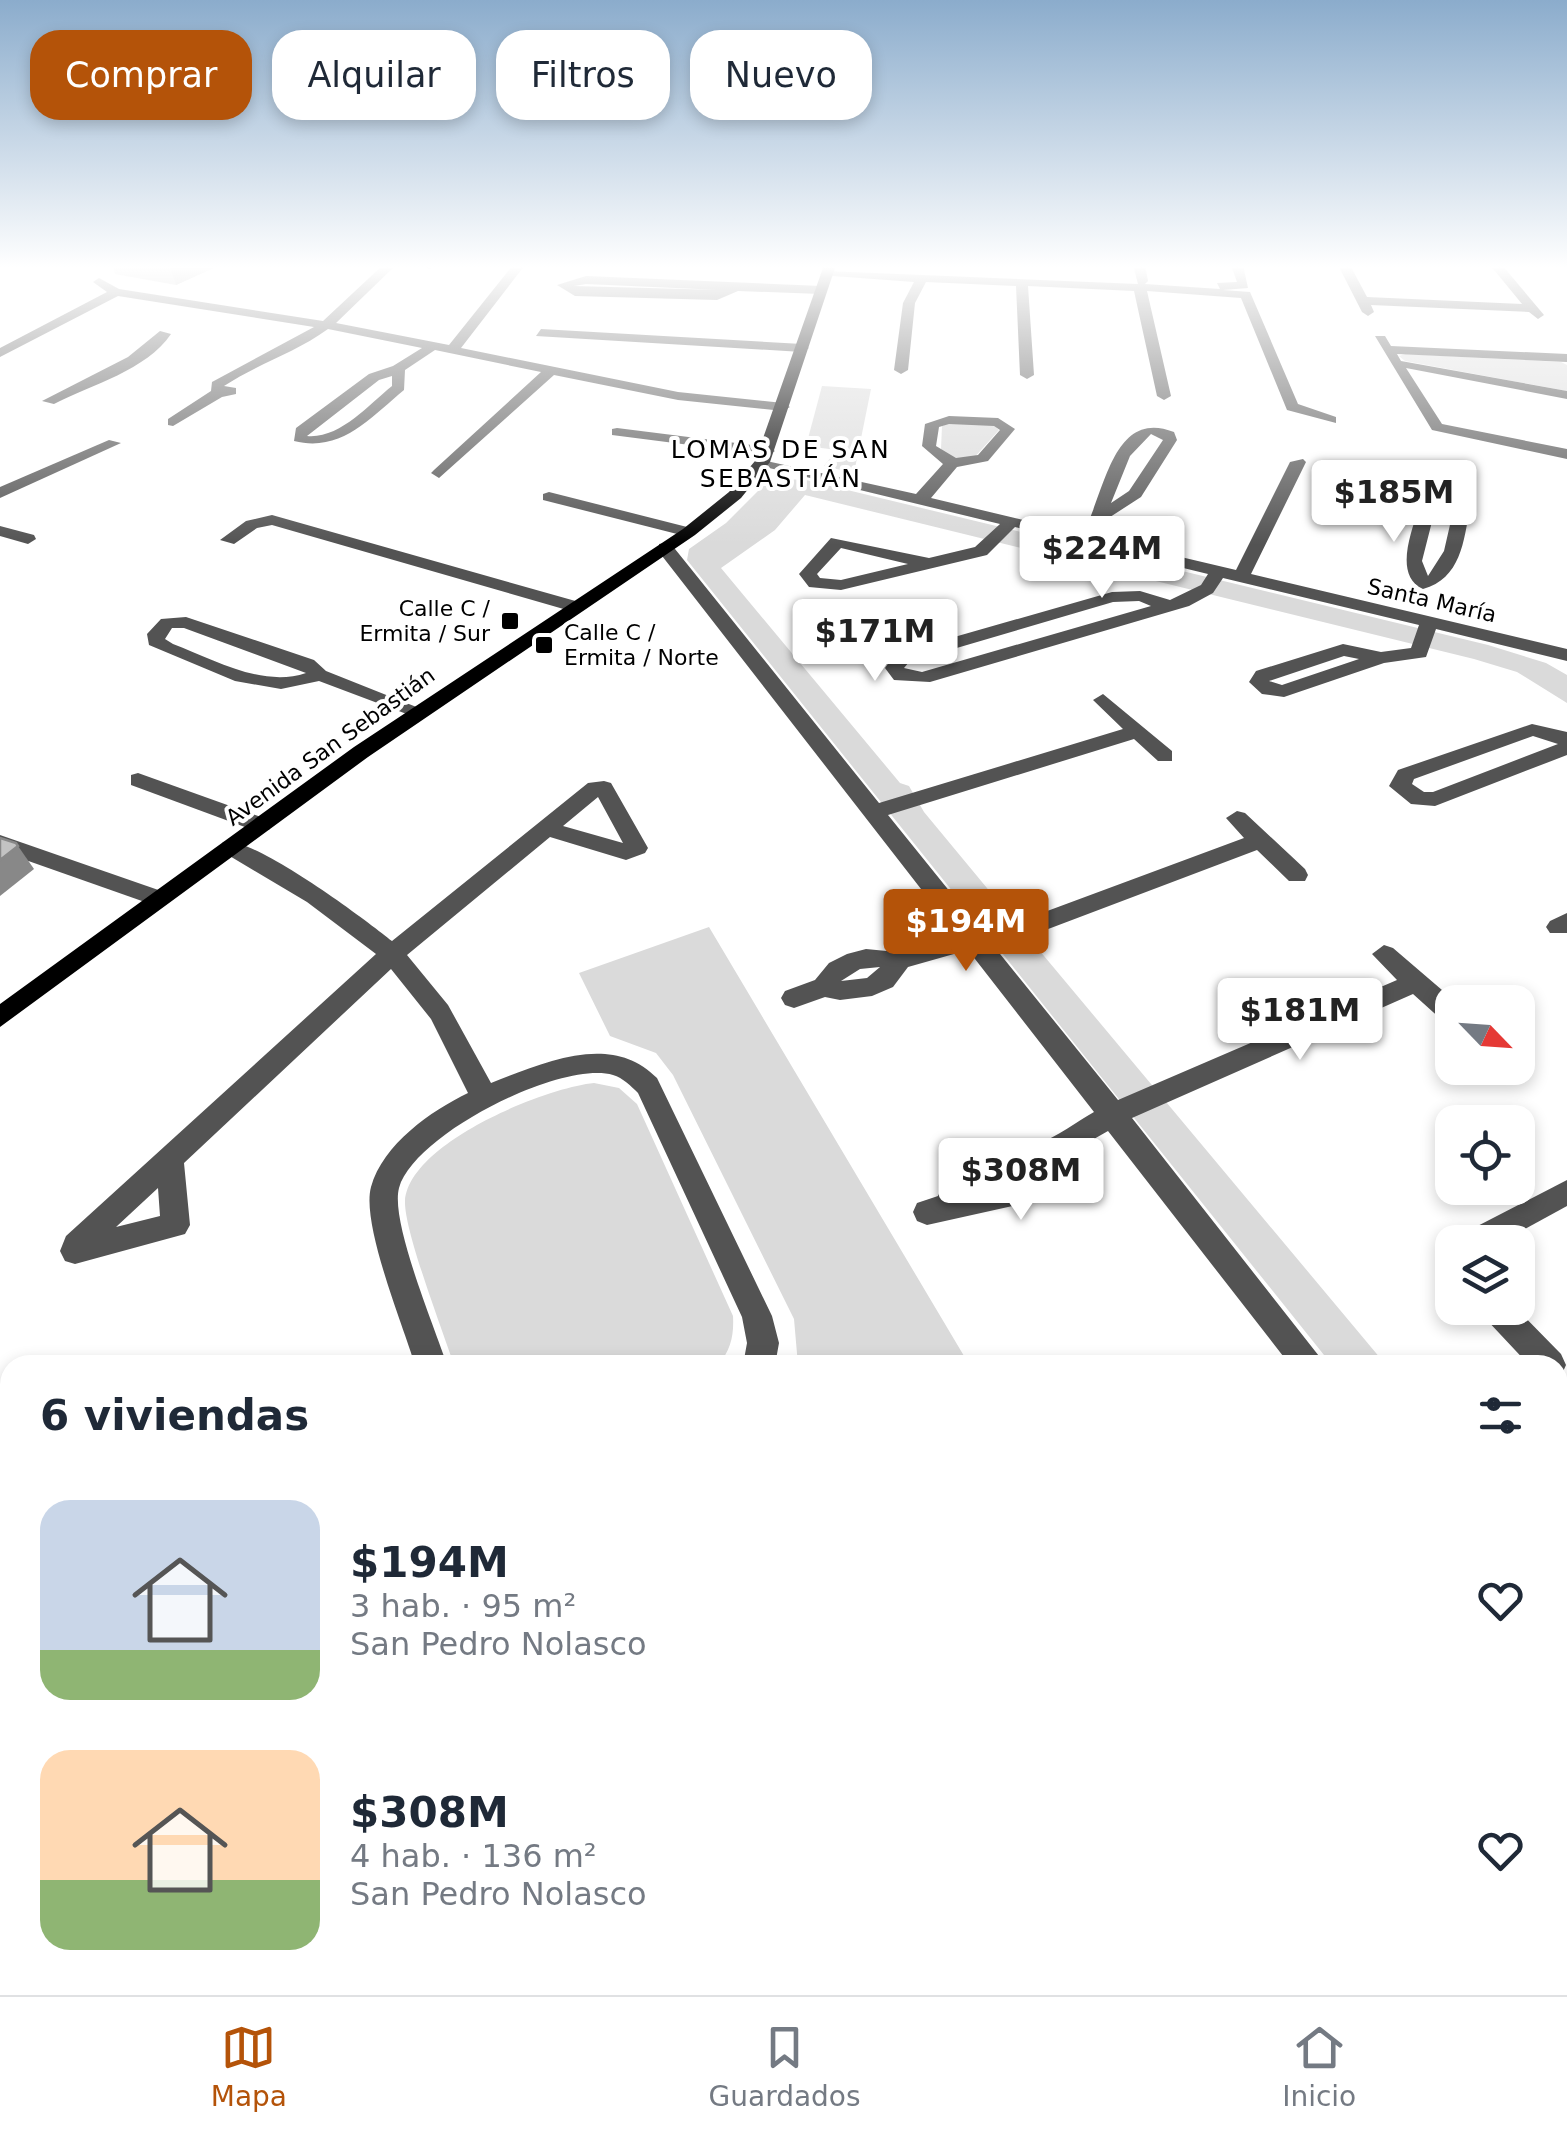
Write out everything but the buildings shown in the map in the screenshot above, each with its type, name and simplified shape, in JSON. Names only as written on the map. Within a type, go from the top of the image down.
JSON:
[{"type":"main road","name":"Avenida San Sebastián","points":[[0,1017],[419,712],[665,548],[735,495],[765,457],[799,358]]},
{"type":"street","points":[[49,401],[97,374],[136,358]]},
{"type":"street","points":[[173,422],[218,393],[241,387],[277,363],[277,358]]},
{"type":"street","points":[[398,370],[399,387],[332,438],[310,442],[299,438],[301,431],[374,377],[398,370],[415,358]]},
{"type":"street","points":[[492,358],[701,400],[783,406]]},
{"type":"street","points":[[901,370],[902,358]]},
{"type":"street","points":[[1026,358],[1027,376]]},
{"type":"street","points":[[1156,358],[1164,396]]},
{"type":"street","points":[[1272,358],[1292,406],[1330,420]]},
{"type":"street","points":[[1393,358],[1440,429],[1567,454]]},
{"type":"street","points":[[1418,358],[1567,394]]},
{"type":"street","points":[[439,473],[551,370]]},
{"type":"street","points":[[920,500],[953,462],[983,458],[1008,428],[992,421],[932,424],[930,450],[953,462]]},
{"type":"street","points":[[1086,540],[1101,516],[1106,487],[1141,434],[1153,430],[1169,435],[1170,440],[1135,494],[1101,516]]},
{"type":"street","name":"Santa María","points":[[616,432],[765,457],[920,500],[1567,655]]},
{"type":"street","points":[[0,494],[114,443]]},
{"type":"street","points":[[44,453],[72,461]]},
{"type":"street","points":[[1240,577],[1298,462]]},
{"type":"street","points":[[1381,658],[1343,650],[1263,675],[1259,682],[1269,690],[1284,690],[1381,658],[1423,650],[1422,584],[1413,562],[1431,495],[1450,492],[1464,502],[1446,569],[1422,584]]},
{"type":"street","points":[[549,497],[688,532]]},
{"type":"street","points":[[228,540],[258,521],[272,520],[574,606]]},
{"type":"street","points":[[931,564],[837,542],[808,574],[815,583],[834,586],[931,564],[989,547],[1011,522]]},
{"type":"street","points":[[0,532],[28,538]]},
{"type":"street","points":[[665,548],[1302,1355]]},
{"type":"street","points":[[1170,606],[1149,598],[1121,596],[902,658],[894,668],[902,676],[923,678],[1170,606],[1208,590],[1218,572]]},
{"type":"street","points":[[319,675],[295,684],[273,685],[166,648],[156,641],[156,634],[167,623],[186,622],[308,664],[319,675],[419,712]]},
{"type":"street","points":[[1026,622],[1048,642]]},
{"type":"street","points":[[1103,700],[1165,756]]},
{"type":"street","points":[[1532,730],[1567,742],[1435,799],[1410,795],[1399,782],[1405,775],[1532,730]]},
{"type":"street","points":[[872,812],[1138,731]]},
{"type":"street","points":[[138,780],[261,825]]},
{"type":"street","points":[[1236,818],[1297,875]]},
{"type":"street","points":[[170,1159],[392,953],[546,828]]},
{"type":"street","points":[[794,998],[824,987],[872,987],[884,980],[899,961],[1027,928],[1260,840]]},
{"type":"street","points":[[0,843],[159,898]]},
{"type":"street","points":[[231,848],[334,906],[392,953],[447,1020],[484,1100]]},
{"type":"street","points":[[1384,954],[1435,999]]},
{"type":"street","points":[[1040,1156],[1028,1181],[998,1202],[938,1207],[963,1177],[986,1161],[1040,1156],[1112,1115],[1416,982]]},
{"type":"street","points":[[428,1355],[384,1211],[390,1175],[436,1126],[484,1100],[584,1064],[614,1064],[640,1076],[757,1316],[764,1344],[761,1355]]},
{"type":"street","points":[[1506,1225],[1567,1192]]},
{"type":"street","points":[[1512,1325],[1541,1355]]},
{"type":"shaded area","points":[[1402,358],[1561,362],[1567,365],[1567,391]]},
{"type":"shaded area","points":[[822,386],[871,389],[854,473],[824,466],[837,450],[806,446]]},
{"type":"shaded area","points":[[993,425],[999,430],[973,459],[960,459],[941,449],[942,426]]},
{"type":"shaded area","points":[[783,479],[806,480],[1488,645],[1546,663],[1567,675],[1567,703],[1517,672],[1474,659],[805,495],[775,530],[721,568],[900,783],[909,786],[924,812],[1006,911],[1015,913],[1034,944],[1378,1355],[1324,1355],[687,560],[689,549],[726,523],[764,485]]},
{"type":"shaded area","points":[[709,927],[963,1355],[797,1355],[794,1319],[673,1075],[656,1053],[610,1036],[579,973]]},
{"type":"shaded area","points":[[594,1083],[619,1088],[637,1104],[733,1316],[725,1355],[451,1355],[406,1215],[405,1201],[412,1179],[453,1139],[482,1122],[572,1087]]},
{"type":"place","name":"Calle C / Ermita / Sur","points":[[510,621]]},
{"type":"place","name":"Calle C / Ermita / Norte","points":[[544,645]]},
{"type":"district","name":"LOMAS DE SAN SEBASTIÁN","points":[[781,464]]}]
